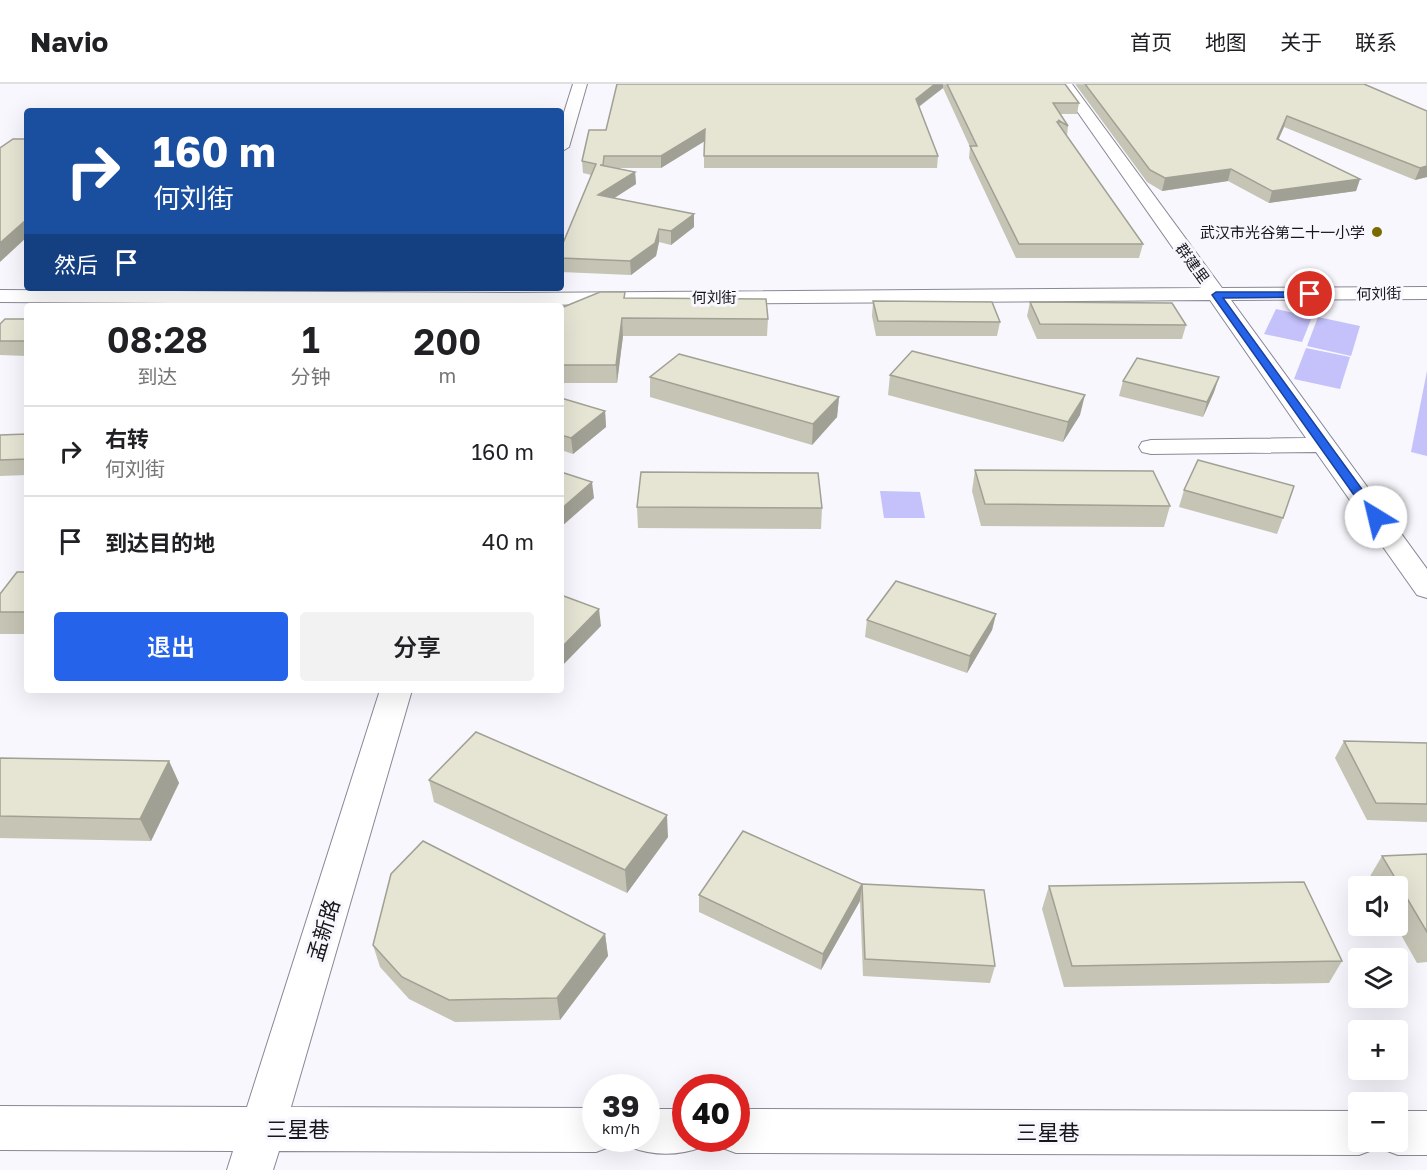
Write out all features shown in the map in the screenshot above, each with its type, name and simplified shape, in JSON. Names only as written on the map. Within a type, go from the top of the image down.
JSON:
[{"type":"street","points":[[564,137],[580,84]]},
{"type":"street","name":"群建里","points":[[1065,84],[1427,588]]},
{"type":"street","name":"何刘街","points":[[0,296],[515,298],[1427,293]]},
{"type":"street","points":[[1151,447],[1324,445]]},
{"type":"street","name":"孟新路","points":[[250,1170],[395,693]]},
{"type":"street","name":"三星巷","points":[[0,1128],[582,1130]]},
{"type":"street","name":"三星巷","points":[[750,1131],[1348,1133]]},
{"type":"street","points":[[1408,1133],[1427,1133]]},
{"type":"shaded area","points":[[1276,309],[1312,317],[1302,342],[1264,334]]},
{"type":"shaded area","points":[[1318,317],[1360,326],[1351,356],[1307,346]]},
{"type":"shaded area","points":[[1306,348],[1350,357],[1340,389],[1294,379]]},
{"type":"shaded area","points":[[1427,371],[1427,456],[1411,452]]},
{"type":"shaded area","points":[[880,491],[920,492],[925,518],[884,518]]},
{"type":"building","points":[[617,84],[935,84],[916,99],[938,156],[704,156],[705,129],[661,156],[604,156],[603,165],[600,165],[635,172],[598,195],[694,214],[671,231],[659,229],[655,243],[630,261],[564,258],[564,241],[596,164],[582,161],[589,130],[606,130]]},
{"type":"building","points":[[947,84],[1065,84],[1079,103],[1053,103],[1068,126],[1058,120],[1060,122],[1057,122],[1143,244],[1019,244],[970,146],[977,146]]},
{"type":"building","points":[[1085,84],[1364,84],[1427,111],[1427,166],[1420,168],[1287,116],[1277,139],[1360,179],[1272,191],[1231,169],[1165,178],[1150,170]]},
{"type":"building","points":[[13,139],[24,139],[24,222],[0,243],[0,148]]},
{"type":"building","points":[[600,292],[625,292],[624,298],[766,299],[768,319],[622,318],[616,365],[564,365],[564,307]]},
{"type":"building","points":[[873,301],[992,302],[1000,322],[878,321]]},
{"type":"building","points":[[1030,302],[1172,303],[1186,325],[1040,324]]},
{"type":"building","points":[[5,319],[24,319],[24,341],[0,341],[0,324]]},
{"type":"building","points":[[912,351],[1085,395],[1068,422],[890,375]]},
{"type":"building","points":[[679,354],[839,397],[813,424],[650,377]]},
{"type":"building","points":[[1137,358],[1219,377],[1207,402],[1123,381]]},
{"type":"building","points":[[564,399],[605,411],[571,438],[564,436]]},
{"type":"building","points":[[24,434],[24,459],[0,460],[0,435]]},
{"type":"building","points":[[1198,460],[1294,486],[1283,518],[1184,490]]},
{"type":"building","points":[[975,470],[1153,471],[1170,506],[985,504]]},
{"type":"building","points":[[641,472],[818,473],[822,508],[637,507]]},
{"type":"building","points":[[564,473],[592,482],[564,506]]},
{"type":"building","points":[[17,572],[24,572],[24,612],[0,612],[0,594]]},
{"type":"building","points":[[896,581],[996,614],[970,656],[867,620]]},
{"type":"building","points":[[564,596],[599,609],[564,645]]},
{"type":"building","points":[[476,732],[667,815],[625,870],[429,780]]},
{"type":"building","points":[[1344,741],[1427,743],[1427,804],[1376,803]]},
{"type":"building","points":[[0,758],[169,761],[140,819],[0,816]]},
{"type":"building","points":[[743,831],[862,884],[823,954],[699,895]]},
{"type":"building","points":[[423,841],[605,934],[557,998],[449,1000],[402,977],[373,945],[391,874]]},
{"type":"building","points":[[1427,854],[1427,932],[1408,900],[1408,876],[1394,876],[1382,856]]},
{"type":"building","points":[[1304,882],[1342,961],[1072,966],[1049,886]]},
{"type":"building","points":[[862,884],[984,890],[995,966],[865,959]]},
{"type":"place","name":"武汉市光谷第二十一小学","points":[[1377,232]]},
{"type":"route","points":[[1310,294],[1216,295],[1376,517]]}]
